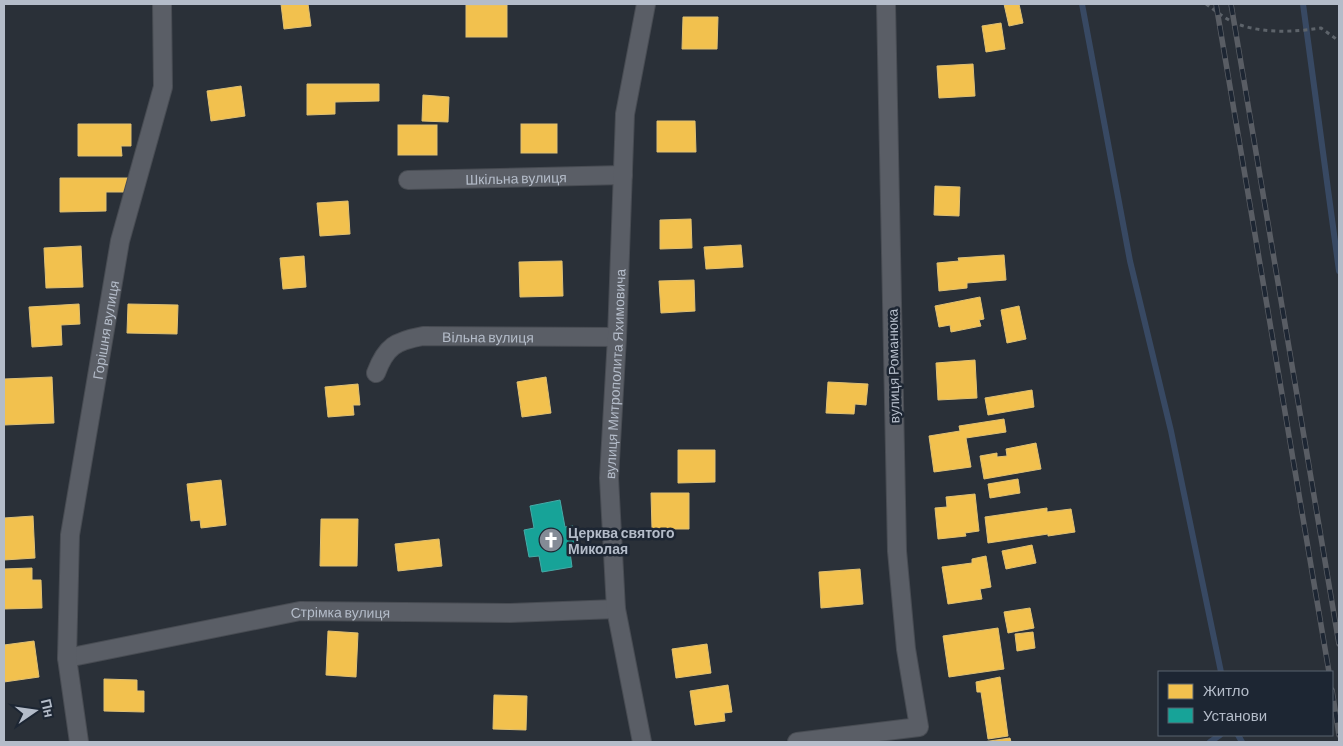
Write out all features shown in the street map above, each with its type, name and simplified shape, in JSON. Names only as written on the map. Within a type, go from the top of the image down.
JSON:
[{"type":"street","name":"Горішня вулиця","points":[[78,742],[67,658],[70,535],[120,241],[163,87],[162,4]]},
{"type":"street","name":"вулиця Митрополита Яхимовича","points":[[642,742],[616,609],[610,478],[625,114],[646,4]]},
{"type":"street","name":"вулиця Романюка","points":[[797,742],[922,735],[906,649],[898,551],[886,4]]},
{"type":"street","name":"Шкільна вулиця","points":[[408,180],[623,175]]},
{"type":"street","name":"Вільна вулиця","points":[[376,373],[385,353],[392,346],[400,341],[423,336],[617,337]]},
{"type":"street","name":"Стрімка вулиця","points":[[67,658],[300,611],[510,612],[616,609]]},
{"type":"path","points":[[1206,4],[1235,23],[1260,30],[1298,31],[1321,28],[1339,41]]},
{"type":"building: Житло","points":[[281,4],[308,4],[311,26],[284,29]]},
{"type":"building: Житло","points":[[1004,4],[1019,4],[1023,23],[1009,26]]},
{"type":"building: Житло","points":[[466,5],[507,5],[507,37],[466,37]]},
{"type":"building: Житло","points":[[683,17],[718,17],[717,49],[682,49]]},
{"type":"building: Житло","points":[[1001,23],[1005,49],[986,52],[982,26]]},
{"type":"building: Житло","points":[[973,64],[975,96],[939,98],[937,66]]},
{"type":"building: Житло","points":[[307,84],[379,84],[379,101],[335,102],[335,114],[307,115]]},
{"type":"building: Житло","points":[[241,86],[245,116],[211,121],[207,91]]},
{"type":"building: Житло","points":[[423,95],[449,97],[448,122],[422,121]]},
{"type":"building: Житло","points":[[657,121],[695,121],[696,152],[657,152]]},
{"type":"building: Житло","points":[[78,124],[131,124],[131,146],[121,146],[122,156],[78,156]]},
{"type":"building: Житло","points":[[521,124],[557,124],[557,153],[521,153]]},
{"type":"building: Житло","points":[[398,125],[437,125],[437,155],[398,155]]},
{"type":"building: Житло","points":[[60,178],[129,178],[129,192],[106,192],[106,211],[60,212]]},
{"type":"building: Житло","points":[[935,186],[960,187],[959,216],[934,215]]},
{"type":"building: Житло","points":[[348,201],[350,234],[320,236],[317,203]]},
{"type":"building: Житло","points":[[691,219],[692,248],[660,249],[660,220]]},
{"type":"building: Житло","points":[[741,245],[743,267],[706,269],[704,247]]},
{"type":"building: Житло","points":[[81,246],[83,287],[46,288],[44,248]]},
{"type":"building: Житло","points":[[1004,255],[1006,280],[967,283],[967,288],[939,291],[937,263],[959,261],[958,258]]},
{"type":"building: Житло","points":[[304,256],[306,287],[283,289],[280,258]]},
{"type":"building: Житло","points":[[562,261],[563,296],[520,297],[519,262]]},
{"type":"building: Житло","points":[[694,280],[695,311],[661,313],[659,281]]},
{"type":"building: Житло","points":[[980,297],[984,319],[979,320],[981,326],[951,332],[950,325],[939,327],[935,306]]},
{"type":"building: Житло","points":[[79,304],[80,324],[61,325],[62,345],[32,347],[29,307]]},
{"type":"building: Житло","points":[[128,304],[178,305],[177,334],[127,333]]},
{"type":"building: Житло","points":[[1019,306],[1026,339],[1007,343],[1001,310]]},
{"type":"building: Житло","points":[[975,360],[977,398],[938,400],[936,363]]},
{"type":"building: Житло","points":[[52,377],[54,423],[4,425],[4,379]]},
{"type":"building: Житло","points":[[546,377],[551,413],[522,417],[517,382]]},
{"type":"building: Житло","points":[[828,382],[868,384],[866,405],[855,404],[854,414],[826,413]]},
{"type":"building: Житло","points":[[358,384],[360,405],[353,405],[354,415],[328,417],[325,387]]},
{"type":"building: Житло","points":[[1032,390],[1034,407],[988,415],[985,398]]},
{"type":"building: Житло","points":[[1004,419],[1006,432],[966,438],[971,467],[934,472],[929,436],[960,431],[959,426]]},
{"type":"building: Житло","points":[[1036,443],[1041,469],[984,479],[980,456],[997,453],[997,457],[1007,456],[1006,449]]},
{"type":"building: Житло","points":[[678,450],[715,450],[715,482],[678,483]]},
{"type":"building: Житло","points":[[1018,479],[1020,493],[990,498],[988,484]]},
{"type":"building: Житло","points":[[221,480],[226,525],[201,528],[200,520],[191,521],[187,484]]},
{"type":"building: Житло","points":[[651,493],[689,493],[689,529],[652,529]]},
{"type":"building: Житло","points":[[975,494],[979,531],[965,533],[966,536],[938,539],[935,508],[947,507],[946,497]]},
{"type":"building: Житло","points":[[1047,508],[1047,512],[1071,509],[1075,532],[988,543],[985,517]]},
{"type":"building: Житло","points":[[33,516],[35,558],[4,560],[4,518]]},
{"type":"building: Житло","points":[[321,519],[358,519],[357,566],[320,566]]},
{"type":"building: Житло","points":[[439,539],[442,566],[398,571],[395,544]]},
{"type":"building: Житло","points":[[1032,545],[1036,563],[1006,569],[1002,551]]},
{"type":"building: Житло","points":[[986,556],[991,587],[980,589],[982,599],[948,604],[942,567],[972,563],[972,559]]},
{"type":"building: Житло","points":[[32,568],[32,580],[41,580],[42,608],[4,609],[4,569]]},
{"type":"building: Житло","points":[[860,569],[863,604],[821,608],[819,572]]},
{"type":"building: Житло","points":[[1030,608],[1034,628],[1008,633],[1004,612]]},
{"type":"building: Житло","points":[[998,628],[1004,669],[949,677],[943,636]]},
{"type":"building: Житло","points":[[328,631],[358,633],[356,677],[326,675]]},
{"type":"building: Житло","points":[[1033,632],[1035,648],[1017,651],[1015,634]]},
{"type":"building: Житло","points":[[34,641],[39,677],[4,682],[4,645]]},
{"type":"building: Житло","points":[[707,644],[711,673],[676,678],[672,649]]},
{"type":"building: Житло","points":[[1000,677],[1008,736],[988,739],[981,692],[977,692],[976,682]]},
{"type":"building: Житло","points":[[104,679],[137,680],[137,691],[144,691],[144,712],[104,711]]},
{"type":"building: Житло","points":[[728,685],[732,712],[724,713],[725,721],[695,725],[690,691]]},
{"type":"building: Житло","points":[[494,695],[527,696],[526,730],[493,729]]},
{"type":"building: Житло","points":[[1010,738],[1011,742],[983,742]]},
{"type":"building: Установи","name":"Церква святого Миколая","points":[[560,500],[565,527],[573,526],[577,550],[570,552],[572,567],[542,572],[539,556],[529,557],[524,530],[534,528],[530,506]]},
{"type":"waterway","points":[[1082,4],[1130,261],[1171,431],[1221,671]]},
{"type":"waterway","points":[[1303,4],[1339,271]]},
{"type":"waterway","points":[[1210,742],[1219,736]]},
{"type":"waterway","points":[[1239,736],[1242,742]]},
{"type":"railway","points":[[1216,4],[1329,671]]},
{"type":"railway","points":[[1231,4],[1339,644]]},
{"type":"railway","points":[[1333,696],[1339,735]]},
{"type":"place","name":"Церква святого Миколая","points":[[551,540]]}]
